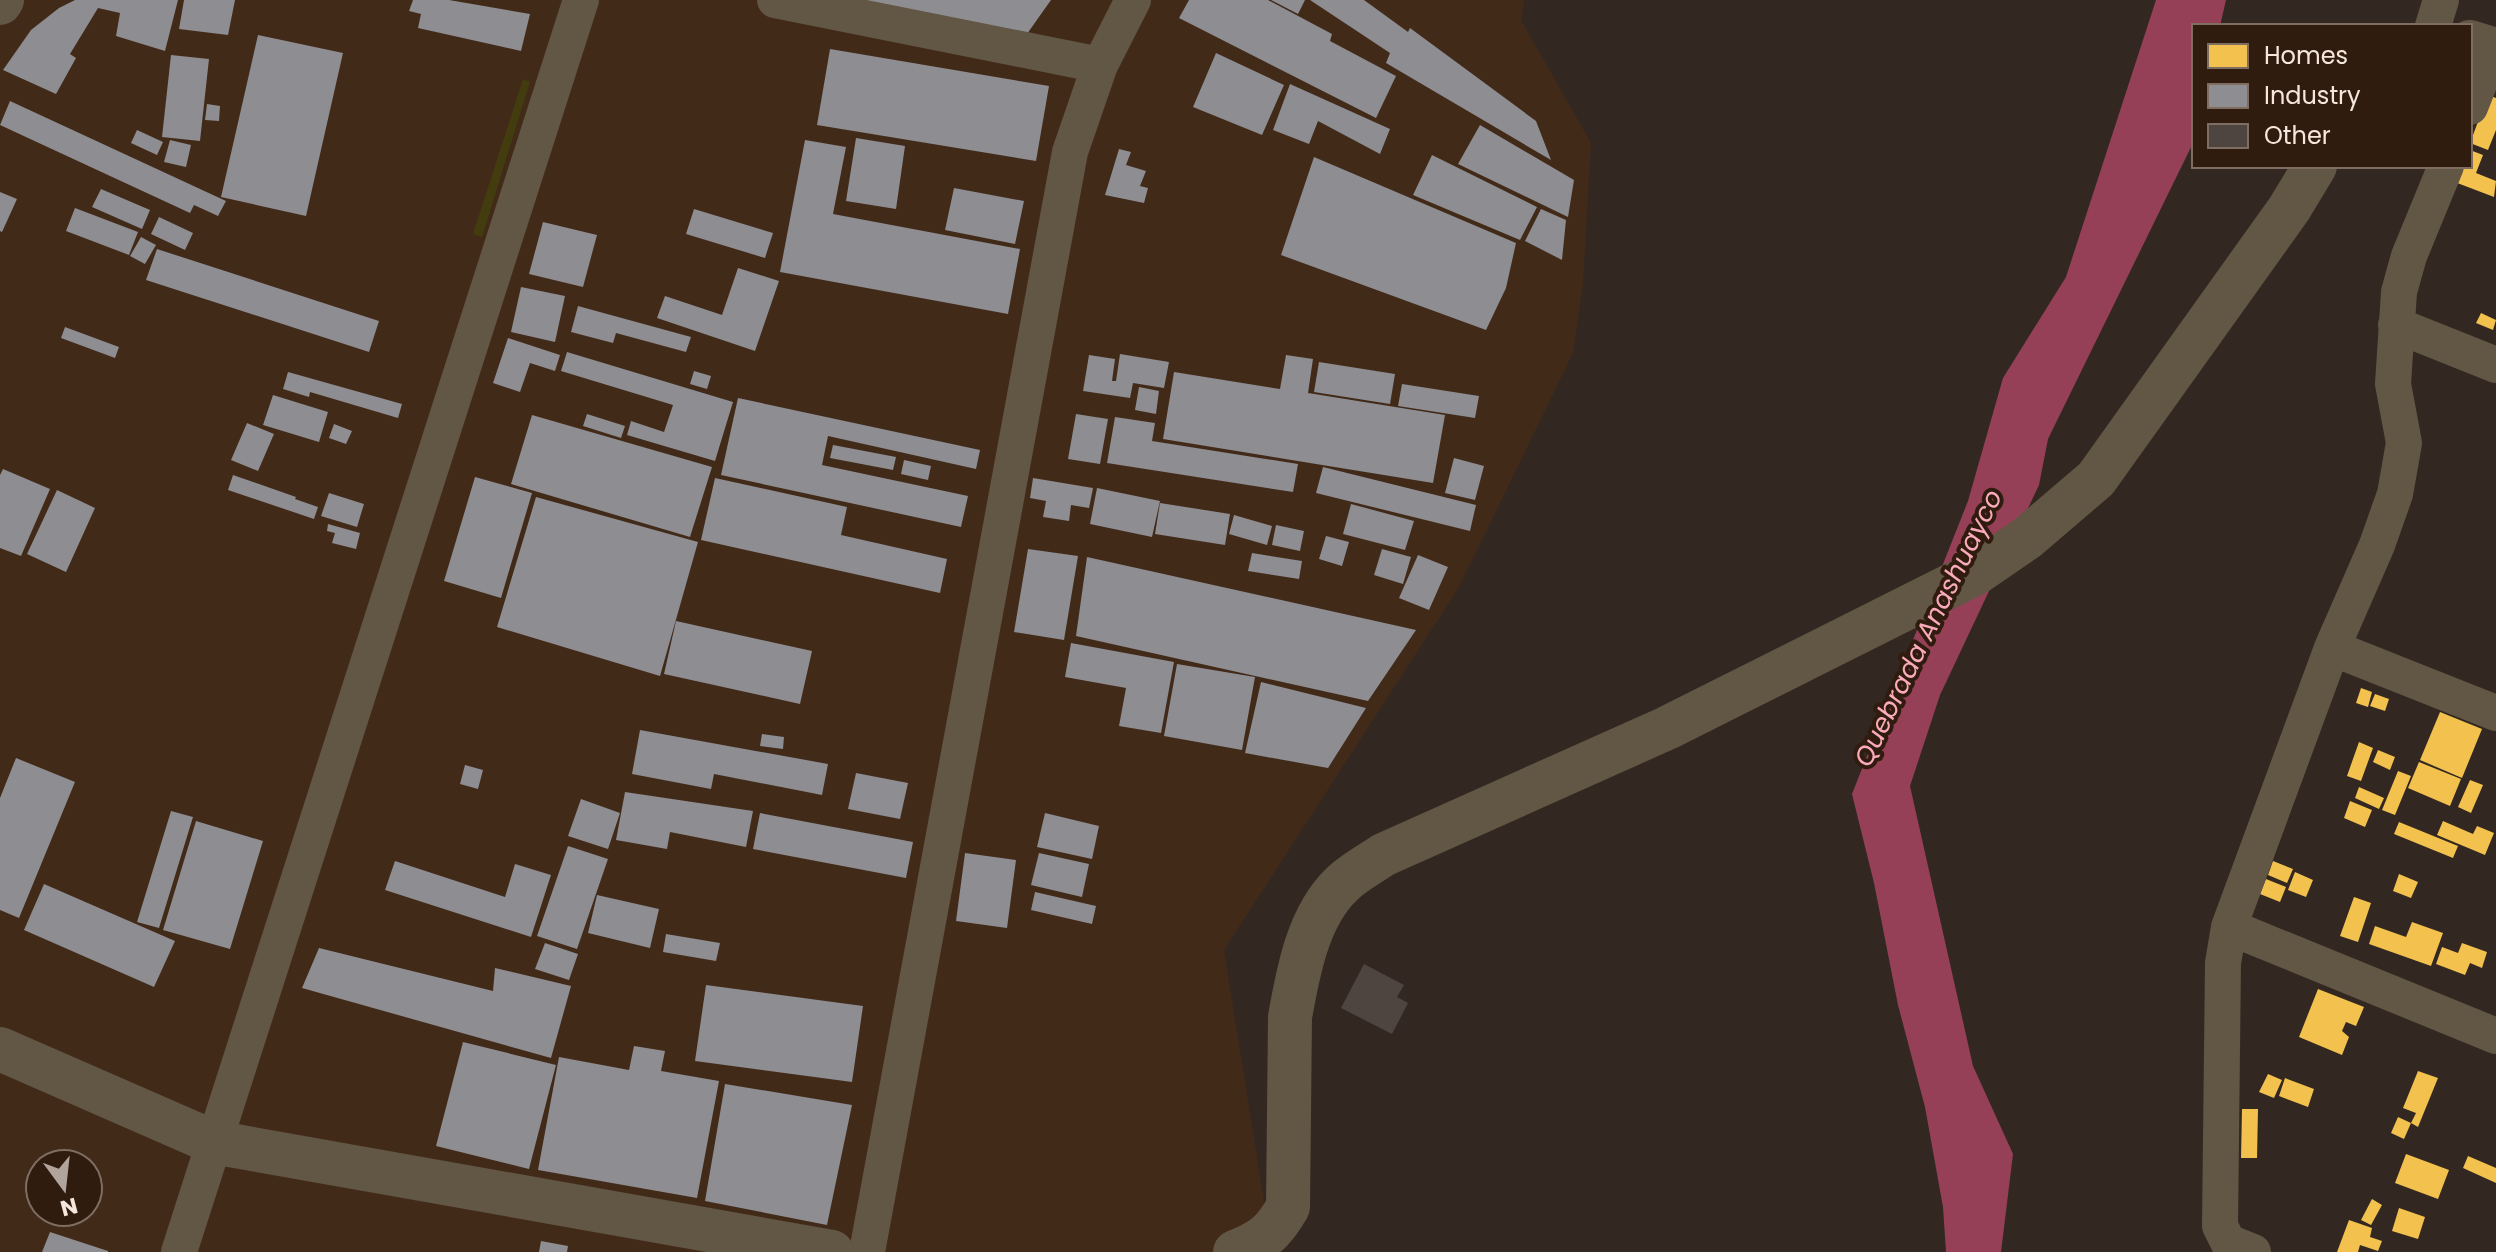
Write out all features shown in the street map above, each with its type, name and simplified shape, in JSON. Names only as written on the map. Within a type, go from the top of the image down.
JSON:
[{"type":"street","points":[[179,1252],[581,0]]},
{"type":"street","points":[[775,0],[1100,65]]},
{"type":"street","points":[[867,1252],[1070,152],[1100,65],[1133,0]]},
{"type":"street","points":[[2434,24],[2441,0]]},
{"type":"street","points":[[2472,100],[2486,47]]},
{"type":"street","points":[[1235,1252],[1258,1243],[1275,1229],[1288,1207],[1290,1017],[1310,936],[1320,912],[1341,884],[1383,855],[1667,728],[1976,573],[2027,538],[2096,479],[2280,222],[2314,168]]},
{"type":"street","points":[[2237,1249],[2220,1226],[2223,963],[2229,927],[2332,648],[2377,545],[2395,494],[2404,443],[2393,384],[2399,292],[2409,256],[2445,168]]},
{"type":"street","points":[[2396,325],[2496,365]]},
{"type":"street","points":[[2332,648],[2496,713]]},
{"type":"street","points":[[2229,927],[2496,1036]]},
{"type":"street","points":[[0,1049],[213,1142],[832,1252]]},
{"type":"shaded area","points":[[0,0],[1524,0],[1521,20],[1591,143],[1583,283],[1573,353],[1459,587],[1224,950],[1272,1252],[0,1252]]},
{"type":"shaded area","points":[[523,79],[530,82],[482,237],[473,234]]},
{"type":"water","name":"Quebrada Anashuayco","points":[[2156,0],[2226,0],[2220,24],[2192,24],[2192,145],[2048,439],[2039,485],[1940,695],[1910,786],[1973,1066],[2013,1154],[2001,1252],[1946,1252],[1943,1207],[1925,1107],[1898,1005],[1874,883],[1852,794],[1968,501],[2003,378],[2066,277]]},
{"type":"building: Homes","points":[[2488,95],[2496,98],[2496,130],[2488,150],[2472,144]]},
{"type":"building: Homes","points":[[2472,151],[2483,155],[2476,173],[2496,181],[2494,197],[2452,181],[2457,168],[2472,168]]},
{"type":"building: Homes","points":[[2481,313],[2496,320],[2493,330],[2476,323]]},
{"type":"building: Homes","points":[[2361,688],[2372,692],[2368,707],[2356,703]]},
{"type":"building: Homes","points":[[2375,694],[2389,699],[2385,711],[2370,706]]},
{"type":"building: Homes","points":[[2440,712],[2482,729],[2462,778],[2420,760]]},
{"type":"building: Homes","points":[[2359,742],[2373,748],[2361,781],[2347,776]]},
{"type":"building: Homes","points":[[2378,750],[2395,757],[2390,770],[2373,762]]},
{"type":"building: Homes","points":[[2419,762],[2461,779],[2450,806],[2408,788]]},
{"type":"building: Homes","points":[[2398,771],[2411,776],[2395,815],[2382,810]]},
{"type":"building: Homes","points":[[2470,780],[2483,785],[2471,813],[2458,807]]},
{"type":"building: Homes","points":[[2359,787],[2384,798],[2379,809],[2355,798]]},
{"type":"building: Homes","points":[[2350,801],[2372,810],[2365,827],[2344,818]]},
{"type":"building: Homes","points":[[2443,821],[2473,834],[2477,826],[2494,833],[2485,855],[2437,835]]},
{"type":"building: Homes","points":[[2399,822],[2458,846],[2453,858],[2394,834]]},
{"type":"building: Homes","points":[[2273,861],[2293,869],[2287,883],[2268,875]]},
{"type":"building: Homes","points":[[2295,872],[2313,880],[2306,897],[2288,890]]},
{"type":"building: Homes","points":[[2399,874],[2418,882],[2411,898],[2393,891]]},
{"type":"building: Homes","points":[[2266,879],[2286,887],[2280,902],[2260,894]]},
{"type":"building: Homes","points":[[2354,897],[2371,903],[2358,942],[2340,936]]},
{"type":"building: Homes","points":[[2412,922],[2443,933],[2431,966],[2369,944],[2375,926],[2406,937]]},
{"type":"building: Homes","points":[[2462,943],[2487,952],[2482,968],[2470,963],[2465,975],[2436,964],[2442,947],[2458,953]]},
{"type":"building: Homes","points":[[2318,989],[2364,1007],[2356,1026],[2346,1022],[2342,1031],[2349,1037],[2342,1055],[2299,1037]]},
{"type":"building: Homes","points":[[2418,1071],[2438,1078],[2418,1127],[2411,1123],[2416,1113],[2403,1108]]},
{"type":"building: Homes","points":[[2268,1074],[2282,1080],[2274,1098],[2259,1092]]},
{"type":"building: Homes","points":[[2285,1078],[2314,1089],[2308,1107],[2279,1096]]},
{"type":"building: Homes","points":[[2242,1109],[2258,1109],[2257,1158],[2241,1158]]},
{"type":"building: Homes","points":[[2398,1117],[2411,1123],[2404,1139],[2391,1133]]},
{"type":"building: Homes","points":[[2406,1154],[2449,1170],[2438,1199],[2395,1183]]},
{"type":"building: Homes","points":[[2468,1156],[2496,1168],[2496,1183],[2463,1168]]},
{"type":"building: Homes","points":[[2372,1199],[2382,1205],[2371,1225],[2361,1220]]},
{"type":"building: Homes","points":[[2399,1208],[2425,1217],[2418,1239],[2392,1231]]},
{"type":"building: Homes","points":[[2349,1220],[2372,1228],[2370,1237],[2382,1241],[2378,1251],[2360,1245],[2358,1252],[2337,1252]]},
{"type":"building: Industry","points":[[75,0],[178,0],[165,51],[116,36],[120,13],[98,8],[70,54],[76,58],[56,94],[3,70],[31,30],[59,8]]},
{"type":"building: Industry","points":[[184,0],[235,0],[228,35],[179,29]]},
{"type":"building: Industry","points":[[413,0],[449,0],[530,14],[521,51],[418,28],[421,14],[409,11]]},
{"type":"building: Industry","points":[[843,0],[1051,0],[1022,41]]},
{"type":"building: Industry","points":[[1189,0],[1268,0],[1332,34],[1330,41],[1396,76],[1376,118],[1179,18]]},
{"type":"building: Industry","points":[[1271,0],[1305,0],[1298,14]]},
{"type":"building: Industry","points":[[1310,0],[1364,0],[1408,32],[1410,28],[1536,121],[1551,160],[1386,63],[1390,53]]},
{"type":"building: Industry","points":[[258,35],[343,53],[306,216],[221,197]]},
{"type":"building: Industry","points":[[830,49],[1049,86],[1036,161],[817,125]]},
{"type":"building: Industry","points":[[1216,53],[1284,85],[1262,135],[1193,107]]},
{"type":"building: Industry","points":[[171,55],[209,59],[200,141],[162,137]]},
{"type":"building: Industry","points":[[1290,84],[1390,129],[1380,154],[1318,121],[1309,144],[1273,130]]},
{"type":"building: Industry","points":[[10,101],[226,201],[218,216],[194,205],[190,213],[0,125]]},
{"type":"building: Industry","points":[[207,104],[220,106],[219,121],[205,120]]},
{"type":"building: Industry","points":[[1480,125],[1574,180],[1568,217],[1458,164]]},
{"type":"building: Industry","points":[[137,130],[163,142],[157,155],[131,143]]},
{"type":"building: Industry","points":[[856,138],[905,146],[896,209],[846,201]]},
{"type":"building: Industry","points":[[170,140],[191,145],[186,167],[164,162]]},
{"type":"building: Industry","points":[[805,140],[846,147],[833,214],[1020,249],[1008,314],[780,272]]},
{"type":"building: Industry","points":[[1119,149],[1131,152],[1126,165],[1146,171],[1140,186],[1148,188],[1144,203],[1105,195]]},
{"type":"building: Industry","points":[[1432,155],[1537,207],[1520,240],[1413,195]]},
{"type":"building: Industry","points":[[1314,157],[1516,243],[1506,288],[1486,330],[1281,255]]},
{"type":"building: Industry","points":[[954,188],[1024,201],[1015,244],[945,230]]},
{"type":"building: Industry","points":[[101,189],[150,210],[142,229],[92,207]]},
{"type":"building: Industry","points":[[0,192],[17,199],[2,232],[0,231]]},
{"type":"building: Industry","points":[[75,208],[138,232],[129,255],[66,231]]},
{"type":"building: Industry","points":[[694,209],[773,233],[765,258],[686,234]]},
{"type":"building: Industry","points":[[1541,209],[1566,220],[1562,260],[1525,241]]},
{"type":"building: Industry","points":[[159,217],[193,233],[185,250],[151,234]]},
{"type":"building: Industry","points":[[543,222],[597,235],[583,287],[529,274]]},
{"type":"building: Industry","points":[[141,237],[156,245],[145,264],[130,256]]},
{"type":"building: Industry","points":[[157,249],[379,321],[369,352],[146,280]]},
{"type":"building: Industry","points":[[738,268],[779,281],[755,351],[657,318],[665,296],[722,315]]},
{"type":"building: Industry","points":[[521,287],[565,296],[555,342],[511,332]]},
{"type":"building: Industry","points":[[578,306],[691,337],[686,352],[616,333],[613,343],[571,332]]},
{"type":"building: Industry","points":[[65,327],[119,347],[115,358],[61,338]]},
{"type":"building: Industry","points":[[508,338],[560,355],[555,371],[530,363],[520,392],[493,383]]},
{"type":"building: Industry","points":[[567,352],[733,402],[715,461],[627,435],[631,421],[664,432],[673,405],[561,371]]},
{"type":"building: Industry","points":[[1120,354],[1169,362],[1164,388],[1133,383],[1130,398],[1083,391],[1089,355],[1115,359],[1112,381],[1116,381]]},
{"type":"building: Industry","points":[[1286,355],[1313,359],[1308,393],[1445,415],[1433,483],[1163,439],[1174,372],[1280,389]]},
{"type":"building: Industry","points":[[1319,362],[1395,374],[1390,404],[1314,392]]},
{"type":"building: Industry","points":[[694,371],[711,376],[707,389],[690,384]]},
{"type":"building: Industry","points":[[288,372],[402,404],[398,418],[310,392],[309,397],[283,389]]},
{"type":"building: Industry","points":[[1402,384],[1479,396],[1475,418],[1398,406]]},
{"type":"building: Industry","points":[[1139,387],[1159,391],[1156,414],[1135,410]]},
{"type":"building: Industry","points":[[273,395],[328,412],[319,442],[263,425]]},
{"type":"building: Industry","points":[[738,398],[980,450],[976,469],[828,436],[822,465],[968,496],[961,527],[721,475]]},
{"type":"building: Industry","points":[[587,414],[625,426],[621,438],[583,426]]},
{"type":"building: Industry","points":[[1076,414],[1108,419],[1100,464],[1068,459]]},
{"type":"building: Industry","points":[[532,415],[712,467],[690,537],[511,484]]},
{"type":"building: Industry","points":[[1115,417],[1155,423],[1152,441],[1298,464],[1293,492],[1107,463]]},
{"type":"building: Industry","points":[[247,423],[274,434],[258,471],[231,460]]},
{"type":"building: Industry","points":[[334,424],[352,431],[346,444],[329,438]]},
{"type":"building: Industry","points":[[833,445],[896,457],[893,470],[830,458]]},
{"type":"building: Industry","points":[[1454,458],[1484,466],[1475,500],[1445,493]]},
{"type":"building: Industry","points":[[904,460],[931,466],[928,480],[901,474]]},
{"type":"building: Industry","points":[[1323,467],[1476,505],[1470,531],[1316,493]]},
{"type":"building: Industry","points":[[3,469],[50,489],[21,556],[0,548],[0,475]]},
{"type":"building: Industry","points":[[233,475],[318,507],[314,519],[228,490]]},
{"type":"building: Industry","points":[[475,477],[532,493],[501,598],[444,581]]},
{"type":"building: Industry","points":[[715,478],[847,507],[841,535],[947,559],[940,593],[701,540]]},
{"type":"building: Industry","points":[[1033,478],[1093,488],[1089,508],[1071,505],[1069,521],[1043,517],[1046,501],[1030,498]]},
{"type":"building: Industry","points":[[1097,488],[1160,501],[1152,537],[1090,524]]},
{"type":"building: Industry","points":[[57,490],[95,508],[66,572],[27,554]]},
{"type":"building: Industry","points":[[329,493],[364,504],[357,527],[321,516]]},
{"type":"building: Industry","points":[[536,497],[698,542],[660,676],[497,627]]},
{"type":"building: Industry","points":[[1160,503],[1230,514],[1225,545],[1155,534]]},
{"type":"building: Industry","points":[[1351,504],[1414,521],[1405,550],[1343,534]]},
{"type":"building: Industry","points":[[1234,515],[1272,526],[1267,545],[1229,534]]},
{"type":"building: Industry","points":[[328,524],[360,533],[356,549],[332,543],[335,533],[327,531]]},
{"type":"building: Industry","points":[[1276,525],[1304,531],[1300,551],[1272,545]]},
{"type":"building: Industry","points":[[1326,536],[1349,542],[1342,566],[1319,559]]},
{"type":"building: Industry","points":[[1028,549],[1078,556],[1064,640],[1014,632]]},
{"type":"building: Industry","points":[[1382,549],[1411,557],[1403,584],[1374,575]]},
{"type":"building: Industry","points":[[1252,553],[1302,561],[1299,579],[1248,571]]},
{"type":"building: Industry","points":[[1418,555],[1448,567],[1429,610],[1399,598]]},
{"type":"building: Industry","points":[[1087,557],[1416,630],[1368,701],[1076,636]]},
{"type":"building: Industry","points":[[676,621],[812,651],[800,704],[664,674]]},
{"type":"building: Industry","points":[[1071,643],[1174,662],[1161,733],[1119,726],[1126,688],[1065,677]]},
{"type":"building: Industry","points":[[1177,664],[1255,677],[1242,750],[1164,736]]},
{"type":"building: Industry","points":[[1261,682],[1366,708],[1328,768],[1245,753]]},
{"type":"building: Industry","points":[[640,730],[828,764],[822,795],[714,774],[711,789],[632,774]]},
{"type":"building: Industry","points":[[762,734],[784,737],[783,749],[760,746]]},
{"type":"building: Industry","points":[[16,758],[75,782],[19,918],[0,910],[0,798]]},
{"type":"building: Industry","points":[[465,765],[483,770],[478,789],[460,784]]},
{"type":"building: Industry","points":[[856,773],[908,783],[900,819],[848,809]]},
{"type":"building: Industry","points":[[625,792],[753,811],[746,847],[670,832],[667,849],[616,840]]},
{"type":"building: Industry","points":[[581,799],[620,813],[608,849],[568,836]]},
{"type":"building: Industry","points":[[171,811],[193,817],[159,928],[137,922]]},
{"type":"building: Industry","points":[[760,813],[913,842],[906,878],[753,849]]},
{"type":"building: Industry","points":[[1045,813],[1099,826],[1092,859],[1037,847]]},
{"type":"building: Industry","points":[[196,821],[263,841],[230,949],[163,930]]},
{"type":"building: Industry","points":[[568,846],[608,859],[577,949],[537,936]]},
{"type":"building: Industry","points":[[965,853],[1016,860],[1007,928],[956,921]]},
{"type":"building: Industry","points":[[1039,853],[1089,864],[1082,897],[1031,885]]},
{"type":"building: Industry","points":[[395,861],[505,897],[515,864],[551,875],[531,937],[385,890]]},
{"type":"building: Industry","points":[[44,884],[175,941],[154,987],[24,930]]},
{"type":"building: Industry","points":[[1035,892],[1096,906],[1092,924],[1031,910]]},
{"type":"building: Industry","points":[[597,895],[659,909],[650,948],[588,933]]},
{"type":"building: Industry","points":[[666,934],[720,943],[716,961],[663,952]]},
{"type":"building: Industry","points":[[545,943],[578,954],[569,980],[535,969]]},
{"type":"building: Industry","points":[[319,948],[493,991],[495,968],[571,986],[551,1058],[302,988]]},
{"type":"building: Industry","points":[[706,985],[863,1006],[852,1082],[695,1061]]},
{"type":"building: Industry","points":[[463,1042],[556,1065],[529,1169],[436,1146]]},
{"type":"building: Industry","points":[[634,1046],[665,1051],[661,1071],[719,1081],[697,1198],[538,1170],[559,1057],[629,1070]]},
{"type":"building: Industry","points":[[725,1084],[852,1105],[827,1225],[705,1201]]},
{"type":"building: Industry","points":[[50,1232],[108,1251],[108,1252],[42,1252]]},
{"type":"building: Industry","points":[[541,1241],[568,1246],[567,1252],[539,1252]]},
{"type":"building: Other","points":[[1364,964],[1404,985],[1397,997],[1408,1003],[1392,1034],[1341,1008]]}]
